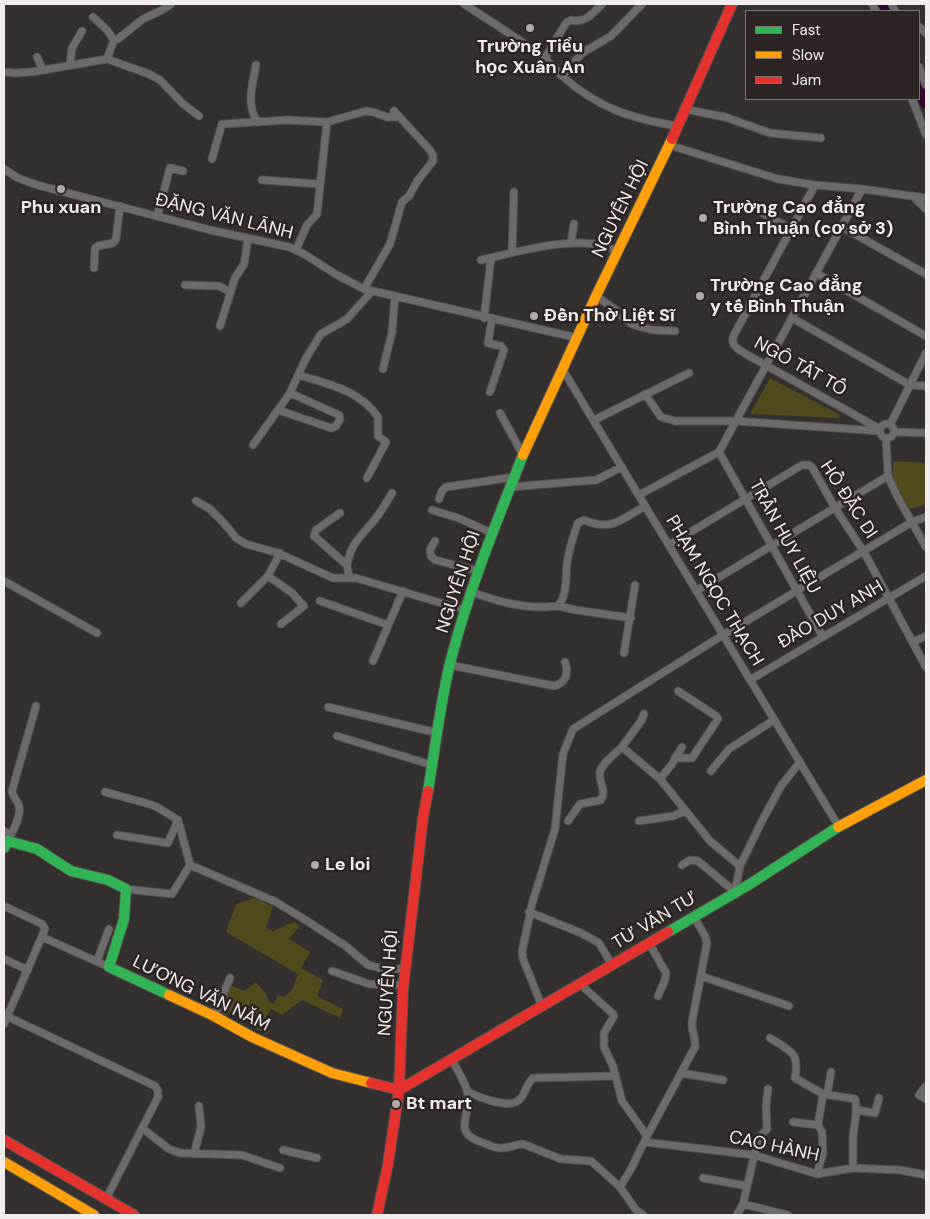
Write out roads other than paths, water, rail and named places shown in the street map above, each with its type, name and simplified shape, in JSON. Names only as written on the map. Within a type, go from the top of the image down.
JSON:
[{"type":"street","points":[[107,59],[114,40],[118,39],[143,19],[171,4]]},
{"type":"street","points":[[464,4],[545,58],[562,76],[604,106],[651,122],[676,126]]},
{"type":"street","points":[[545,58],[566,24],[571,20],[583,21],[602,4]]},
{"type":"street","points":[[562,76],[582,53],[611,36],[642,4]]},
{"type":"street","name":"NGUYỄN HỘI","points":[[377,1215],[388,1164],[399,1090],[403,985],[423,818],[450,665],[465,610],[492,533],[523,455],[596,296],[669,146],[676,126],[732,4]]},
{"type":"street","points":[[93,17],[107,30],[114,40]]},
{"type":"street","points":[[70,64],[72,48],[82,31]]},
{"type":"street","points":[[37,57],[43,70]]},
{"type":"street","points":[[4,72],[22,73],[107,59],[149,74],[160,80],[182,103],[199,116]]},
{"type":"street","points":[[256,65],[251,101],[252,114],[258,122]]},
{"type":"street","points":[[920,70],[926,85]]},
{"type":"street","points":[[912,100],[926,135]]},
{"type":"street","points":[[684,109],[725,117],[770,133],[821,138]]},
{"type":"street","points":[[212,159],[222,124],[308,120],[327,122],[366,111],[388,118],[399,117]]},
{"type":"street","points":[[253,445],[290,393],[313,345],[322,334],[347,319],[368,290],[386,253],[402,202],[409,196],[418,180],[433,161],[430,150],[394,111]]},
{"type":"street","points":[[296,250],[308,225],[317,214],[327,122]]},
{"type":"street","points":[[669,146],[778,179],[926,198]]},
{"type":"street","points":[[157,216],[170,168],[183,171]]},
{"type":"street","name":"ĐẶNG VĂN LÃNH","points":[[4,169],[18,178],[37,185],[248,239],[289,247],[337,275],[368,290],[578,338]]},
{"type":"street","points":[[262,180],[319,184]]},
{"type":"street","name":"NGÔ TẤT TỐ","points":[[815,185],[732,338],[734,347],[860,417],[879,430]]},
{"type":"street","points":[[639,495],[719,452],[862,189]]},
{"type":"street","points":[[512,253],[514,192]]},
{"type":"street","points":[[913,196],[926,209]]},
{"type":"street","points":[[94,268],[95,248],[113,243],[116,239],[120,206]]},
{"type":"street","points":[[764,214],[791,230]]},
{"type":"street","points":[[571,243],[574,224]]},
{"type":"street","points":[[842,227],[926,274]]},
{"type":"street","points":[[220,326],[235,278],[244,264],[248,239]]},
{"type":"street","points":[[481,260],[571,243],[596,244],[618,252]]},
{"type":"street","points":[[490,392],[504,350],[501,346],[488,343],[491,258]]},
{"type":"street","points":[[816,274],[926,336]]},
{"type":"street","points":[[185,285],[219,286],[230,292]]},
{"type":"street","points":[[383,369],[392,332],[395,296]]},
{"type":"street","points":[[596,296],[634,326],[652,330],[676,331]]},
{"type":"street","points":[[792,318],[910,385],[926,386]]},
{"type":"street","points":[[890,425],[926,353]]},
{"type":"street","name":"PHẠM NGỌC THẠCH","points":[[563,370],[839,827]]},
{"type":"street","points":[[594,420],[689,373]]},
{"type":"street","points":[[299,375],[350,392],[375,413],[379,422],[378,436],[386,442],[366,478]]},
{"type":"street","points":[[278,410],[331,428],[336,426],[340,419],[339,415],[290,393]]},
{"type":"street","points":[[645,394],[660,417],[675,421],[736,421],[854,430],[879,430],[885,424],[890,425]]},
{"type":"street","points":[[500,413],[523,455]]},
{"type":"street","points":[[854,430],[860,417]]},
{"type":"street","points":[[890,425],[894,432]]},
{"type":"street","points":[[879,430],[881,436],[886,438],[891,437],[894,432]]},
{"type":"street","points":[[894,432],[926,433]]},
{"type":"street","points":[[886,438],[888,476],[897,496],[926,547]]},
{"type":"street","name":"TRẦN HUY LIỆU","points":[[719,452],[823,637]]},
{"type":"street","name":"HỒ ĐẮC DI","points":[[669,545],[802,465],[809,465],[864,552],[926,667]]},
{"type":"street","points":[[510,488],[596,480],[622,467]]},
{"type":"street","points":[[696,590],[888,476]]},
{"type":"street","points":[[439,499],[446,487],[514,477]]},
{"type":"street","points":[[349,577],[347,565],[351,547],[371,525],[392,493]]},
{"type":"street","points":[[196,501],[210,509],[224,522],[236,538],[246,544],[280,554],[333,578],[349,577],[465,610]]},
{"type":"street","points":[[558,606],[565,592],[567,565],[578,523],[584,520],[600,525],[612,524],[645,506]]},
{"type":"street","points":[[432,510],[458,518],[492,533]]},
{"type":"street","points":[[340,513],[316,530],[314,536],[347,565]]},
{"type":"street","points":[[542,1006],[522,952],[530,912],[555,829],[563,754],[573,729],[797,590],[912,522],[926,517]]},
{"type":"street","points":[[435,541],[430,550],[430,556],[435,560],[479,570]]},
{"type":"street","points":[[242,603],[268,576],[280,554]]},
{"type":"street","points":[[268,576],[291,592],[304,606],[281,624]]},
{"type":"street","name":"ĐÀO DUY ANH","points":[[750,680],[926,576]]},
{"type":"street","points":[[4,581],[97,633]]},
{"type":"street","points":[[624,653],[635,585]]},
{"type":"street","points":[[373,661],[402,591]]},
{"type":"street","points":[[471,592],[511,605],[532,607],[558,606],[630,618]]},
{"type":"street","points":[[320,601],[388,625]]},
{"type":"street","points":[[913,642],[926,636]]},
{"type":"street","points":[[450,665],[554,686],[562,683],[565,678],[567,671],[565,662]]},
{"type":"street","points":[[675,758],[692,758],[718,719],[678,691]]},
{"type":"street","points":[[36,706],[12,791],[19,807],[7,839],[45,853],[67,870],[114,882],[126,889],[172,894],[190,865],[178,820],[157,807],[105,792]]},
{"type":"street","points":[[328,707],[438,733]]},
{"type":"street","points":[[568,821],[580,804],[601,800],[604,792],[600,773],[602,768],[622,747],[644,714]]},
{"type":"street","points":[[711,771],[729,748],[774,720]]},
{"type":"street","points":[[337,736],[432,765]]},
{"type":"street","points":[[622,747],[660,779],[710,841],[740,866]]},
{"type":"street","points":[[660,779],[682,747]]},
{"type":"street","points":[[682,864],[690,860],[700,862],[735,892],[740,866],[781,786],[800,762]]},
{"type":"street","name":"TỪ VĂN TƯ","points":[[399,1090],[694,917],[839,827],[926,780]]},
{"type":"street","points":[[639,821],[674,816],[685,810]]},
{"type":"street","points":[[117,835],[168,843],[178,820]]},
{"type":"street","points":[[190,865],[276,902],[347,947],[368,965],[380,968],[405,969]]},
{"type":"street","name":"LƯƠNG VĂN NĂM","points":[[126,889],[127,898],[121,931],[109,967],[214,1016],[252,1037],[332,1073],[399,1090]]},
{"type":"street","points":[[4,906],[42,924],[45,929],[5,1019],[155,1086],[158,1091],[158,1097],[106,1199]]},
{"type":"street","points":[[530,912],[581,933],[599,943],[612,965]]},
{"type":"street","points":[[620,1187],[632,1169],[695,1047],[696,1039],[692,1022],[707,943],[694,917]]},
{"type":"street","points":[[97,961],[109,929]]},
{"type":"street","points":[[42,937],[109,967]]},
{"type":"street","points":[[649,943],[666,973],[658,996]]},
{"type":"street","points":[[4,959],[28,970]]},
{"type":"street","points":[[332,971],[369,984],[403,985]]},
{"type":"street","points":[[702,976],[788,1006]]},
{"type":"street","points":[[214,1016],[230,978]]},
{"type":"street","points":[[580,984],[614,1016],[604,1033],[603,1042],[622,1101],[646,1139]]},
{"type":"street","points":[[770,1038],[790,1051],[796,1058],[798,1066],[796,1078],[825,1094],[855,1099],[857,1110],[853,1138],[853,1168]]},
{"type":"street","points":[[452,1060],[468,1092],[469,1099],[464,1126],[469,1137],[497,1148],[510,1148],[522,1144],[561,1159],[591,1161],[620,1187],[636,1210],[643,1215]]},
{"type":"street","points":[[817,1174],[823,1153],[822,1132],[818,1124],[832,1072]]},
{"type":"street","points":[[681,1073],[723,1080]]},
{"type":"street","points":[[468,1092],[486,1100],[514,1103],[520,1100],[533,1078],[615,1076]]},
{"type":"street","points":[[925,1087],[919,1095],[926,1099]]},
{"type":"street","points":[[737,1215],[742,1204],[759,1136],[767,1129],[766,1106],[768,1089]]},
{"type":"street","points":[[857,1110],[875,1113],[879,1098]]},
{"type":"street","points":[[194,1154],[202,1127],[199,1106]]},
{"type":"street","points":[[793,1122],[818,1124]]},
{"type":"street","points":[[142,1128],[169,1149],[180,1153],[242,1155],[280,1168]]},
{"type":"street","name":"CAO HÀNH","points":[[646,1139],[754,1155],[817,1174],[853,1168],[900,1170],[926,1175]]},
{"type":"street","points":[[4,1140],[134,1215]]},
{"type":"street","points":[[283,1150],[317,1158]]},
{"type":"street","points":[[4,1162],[94,1215]]},
{"type":"street","points":[[703,1178],[747,1186]]},
{"type":"street","points":[[742,1204],[788,1215]]},
{"type":"waterway","points":[[881,4],[884,10]]},
{"type":"waterway","points":[[920,88],[926,103]]},
{"type":"place","name":"Trường Tiểu học Xuân An","points":[[530,28]]},
{"type":"place","name":"Phu xuan","points":[[61,189]]},
{"type":"place","name":"Trường Cao đẳng Bình Thuận (cơ sở 3)","points":[[703,218]]},
{"type":"place","name":"Trường Cao đẳng y tế Bình Thuận","points":[[700,296]]},
{"type":"place","name":"Đền Thờ Liệt Sĩ","points":[[534,316]]},
{"type":"place","name":"Le loi","points":[[315,865]]},
{"type":"place","name":"Bt mart","points":[[396,1104]]}]
